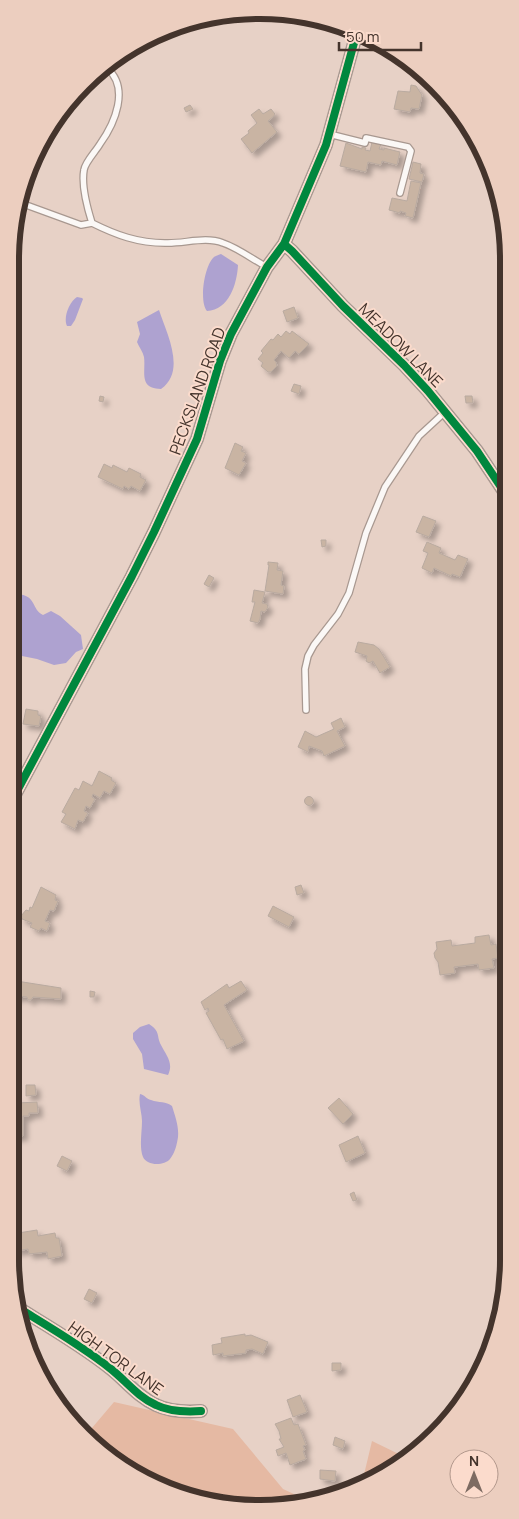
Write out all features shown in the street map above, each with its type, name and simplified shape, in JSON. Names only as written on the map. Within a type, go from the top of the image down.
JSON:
[{"type":"street","name":"PECKSLAND ROAD","points":[[19,788],[67,701],[154,532],[197,439],[218,369],[231,334],[267,266],[284,244],[326,145],[355,39]]},
{"type":"street","name":"MEADOW LANE","points":[[284,244],[342,306],[404,365],[477,451],[500,486]]},
{"type":"street","name":"HIGH TOR LANE","points":[[24,1312],[80,1346],[111,1369],[141,1396],[157,1406],[178,1412],[201,1412]]},
{"type":"lane","points":[[92,222],[85,201],[84,168],[104,140],[118,107],[120,91],[110,71]]},
{"type":"lane","points":[[329,134],[365,143],[366,138],[408,147],[410,151],[400,193]]},
{"type":"lane","points":[[25,205],[81,225],[92,222],[115,234],[136,240],[166,243],[195,240],[222,242],[267,266]]},
{"type":"lane","points":[[306,710],[306,669],[308,656],[338,614],[349,593],[366,533],[385,487],[419,436],[445,412]]},
{"type":"shaded area","points":[[221,254],[238,265],[236,280],[234,288],[226,301],[215,310],[207,311],[203,300],[205,276],[210,262],[214,257]]},
{"type":"shaded area","points":[[77,297],[83,299],[75,320],[71,326],[67,326],[68,310]]},
{"type":"shaded area","points":[[159,310],[170,340],[174,362],[173,372],[169,381],[161,389],[149,386],[146,383],[144,357],[137,342],[140,334],[137,322]]},
{"type":"shaded area","points":[[19,594],[28,597],[43,615],[51,611],[60,616],[81,635],[83,649],[76,652],[66,663],[54,665],[19,655]]},
{"type":"shaded area","points":[[149,1024],[157,1032],[161,1045],[169,1059],[170,1071],[168,1075],[144,1069],[142,1054],[133,1039],[133,1033],[140,1027]]},
{"type":"shaded area","points":[[140,1094],[154,1101],[167,1103],[172,1106],[178,1137],[173,1154],[164,1163],[148,1162],[143,1157]]},
{"type":"shaded area","points":[[114,1402],[233,1429],[283,1489],[300,1497],[275,1500],[244,1500],[197,1492],[167,1482],[139,1468],[90,1431]]},
{"type":"shaded area","points":[[372,1441],[400,1455],[380,1468],[364,1476]]},
{"type":"building","points":[[411,85],[416,86],[422,95],[419,109],[411,108],[410,112],[394,109],[398,91],[410,92]]},
{"type":"building","points":[[190,105],[193,109],[186,112],[184,108]]},
{"type":"building","points":[[259,109],[263,114],[271,109],[275,114],[268,121],[277,132],[252,153],[241,139],[257,123],[251,115]]},
{"type":"building","points":[[372,142],[381,144],[379,149],[384,150],[384,148],[400,152],[397,165],[382,161],[381,165],[368,162],[366,172],[340,166],[346,143],[362,149],[362,147],[366,148],[365,150],[370,151]]},
{"type":"building","points":[[413,162],[421,164],[420,173],[424,174],[422,182],[409,179]]},
{"type":"building","points":[[411,181],[421,183],[413,218],[405,216],[406,213],[400,211],[400,213],[389,210],[392,198],[407,201]]},
{"type":"building","points":[[294,307],[298,318],[287,322],[283,311]]},
{"type":"building","points":[[286,331],[290,334],[292,331],[309,344],[299,354],[295,351],[289,358],[281,351],[274,360],[277,366],[271,372],[268,372],[261,366],[263,363],[258,359],[263,353],[261,351],[271,339],[273,340],[278,334],[281,337]]},
{"type":"building","points":[[294,384],[301,386],[299,394],[291,391]]},
{"type":"building","points":[[100,396],[104,397],[103,402],[99,401]]},
{"type":"building","points":[[465,396],[472,396],[473,403],[466,403]]},
{"type":"building","points":[[235,443],[243,447],[241,451],[246,453],[242,461],[246,463],[239,475],[225,468]]},
{"type":"building","points":[[104,464],[112,468],[113,465],[127,472],[129,468],[141,474],[140,477],[146,480],[140,491],[131,486],[129,489],[124,486],[123,489],[98,477]]},
{"type":"building","points":[[423,516],[436,521],[429,537],[416,532]]},
{"type":"building","points":[[321,540],[326,540],[326,546],[322,547]]},
{"type":"building","points":[[427,542],[441,548],[439,553],[455,560],[458,555],[468,559],[460,577],[452,574],[451,576],[434,568],[432,573],[422,568],[428,553],[423,551]]},
{"type":"building","points":[[268,562],[278,563],[277,570],[283,571],[281,585],[284,586],[283,594],[265,591]]},
{"type":"building","points":[[209,575],[214,578],[209,587],[204,584]]},
{"type":"building","points":[[254,590],[265,592],[262,603],[267,604],[268,607],[265,612],[261,611],[258,623],[250,621],[255,602],[252,602]]},
{"type":"building","points":[[358,642],[374,645],[379,649],[390,667],[380,673],[373,661],[369,663],[366,661],[367,656],[355,652]]},
{"type":"building","points":[[26,709],[38,711],[38,715],[41,716],[39,726],[23,724]]},
{"type":"building","points":[[341,718],[345,727],[337,731],[345,746],[324,756],[322,751],[309,746],[308,752],[298,747],[305,731],[316,737],[334,729],[331,723]]},
{"type":"building","points":[[99,771],[112,778],[111,780],[116,783],[110,794],[104,791],[100,798],[93,794],[92,797],[95,799],[90,808],[86,806],[84,811],[88,813],[83,822],[78,820],[75,829],[61,822],[66,814],[62,812],[75,788],[79,790],[83,781],[92,786]]},
{"type":"building","points":[[309,797],[313,801],[309,805],[305,801]]},
{"type":"building","points":[[301,885],[304,893],[297,895],[295,887]]},
{"type":"building","points":[[41,887],[56,895],[55,900],[58,901],[54,911],[50,910],[45,921],[50,923],[47,931],[41,928],[39,931],[30,927],[32,923],[22,919],[21,916],[26,910],[29,911],[30,907],[32,908]]},
{"type":"building","points":[[273,906],[294,917],[289,927],[268,916]]},
{"type":"building","points":[[489,935],[491,945],[496,944],[498,958],[492,959],[494,968],[479,970],[478,964],[454,967],[455,973],[440,975],[434,953],[437,949],[436,942],[451,940],[452,946],[475,943],[475,937]]},
{"type":"building","points":[[19,981],[61,988],[61,999],[33,997],[31,1000],[28,1000],[27,997],[19,996]]},
{"type":"building","points":[[241,981],[247,990],[224,1005],[244,1041],[227,1049],[223,1039],[221,1040],[206,1013],[209,1011],[208,1008],[205,1010],[201,1002],[227,984],[229,988]]},
{"type":"building","points":[[90,991],[95,992],[94,997],[90,997]]},
{"type":"building","points":[[26,1085],[35,1085],[36,1095],[26,1096]]},
{"type":"building","points":[[339,1098],[353,1114],[343,1124],[328,1108]]},
{"type":"building","points":[[37,1102],[38,1113],[29,1113],[29,1116],[23,1116],[23,1136],[19,1136],[19,1103]]},
{"type":"building","points":[[358,1136],[365,1153],[346,1162],[339,1145]]},
{"type":"building","points":[[62,1156],[72,1161],[67,1171],[57,1166]]},
{"type":"building","points":[[354,1192],[357,1200],[353,1201],[350,1194]]},
{"type":"building","points":[[37,1230],[38,1236],[55,1233],[56,1238],[59,1238],[62,1256],[48,1259],[47,1252],[29,1254],[28,1249],[19,1250],[19,1233]]},
{"type":"building","points":[[89,1289],[97,1293],[92,1303],[84,1299]]},
{"type":"building","points":[[245,1334],[245,1336],[251,1335],[268,1342],[263,1354],[252,1349],[246,1350],[246,1353],[223,1356],[223,1353],[213,1355],[212,1345],[222,1343],[221,1338]]},
{"type":"building","points":[[332,1363],[341,1363],[341,1370],[332,1371]]},
{"type":"building","points":[[300,1395],[307,1412],[293,1417],[287,1400]]},
{"type":"building","points":[[291,1418],[294,1425],[298,1424],[306,1445],[303,1446],[305,1450],[303,1451],[306,1459],[290,1465],[286,1453],[278,1456],[276,1450],[284,1447],[279,1439],[281,1439],[279,1431],[275,1424]]},
{"type":"building","points":[[335,1437],[345,1441],[343,1449],[333,1445]]},
{"type":"building","points":[[320,1470],[336,1471],[335,1481],[320,1479]]},
{"type":"cycle path","points":[[19,787],[132,576],[197,439],[220,361],[231,334],[267,267],[284,244],[326,145],[355,39]]},
{"type":"cycle path","points":[[284,244],[428,391],[477,451],[500,486]]},
{"type":"cycle path","points":[[24,1312],[89,1353],[150,1402],[172,1410],[201,1411]]}]
